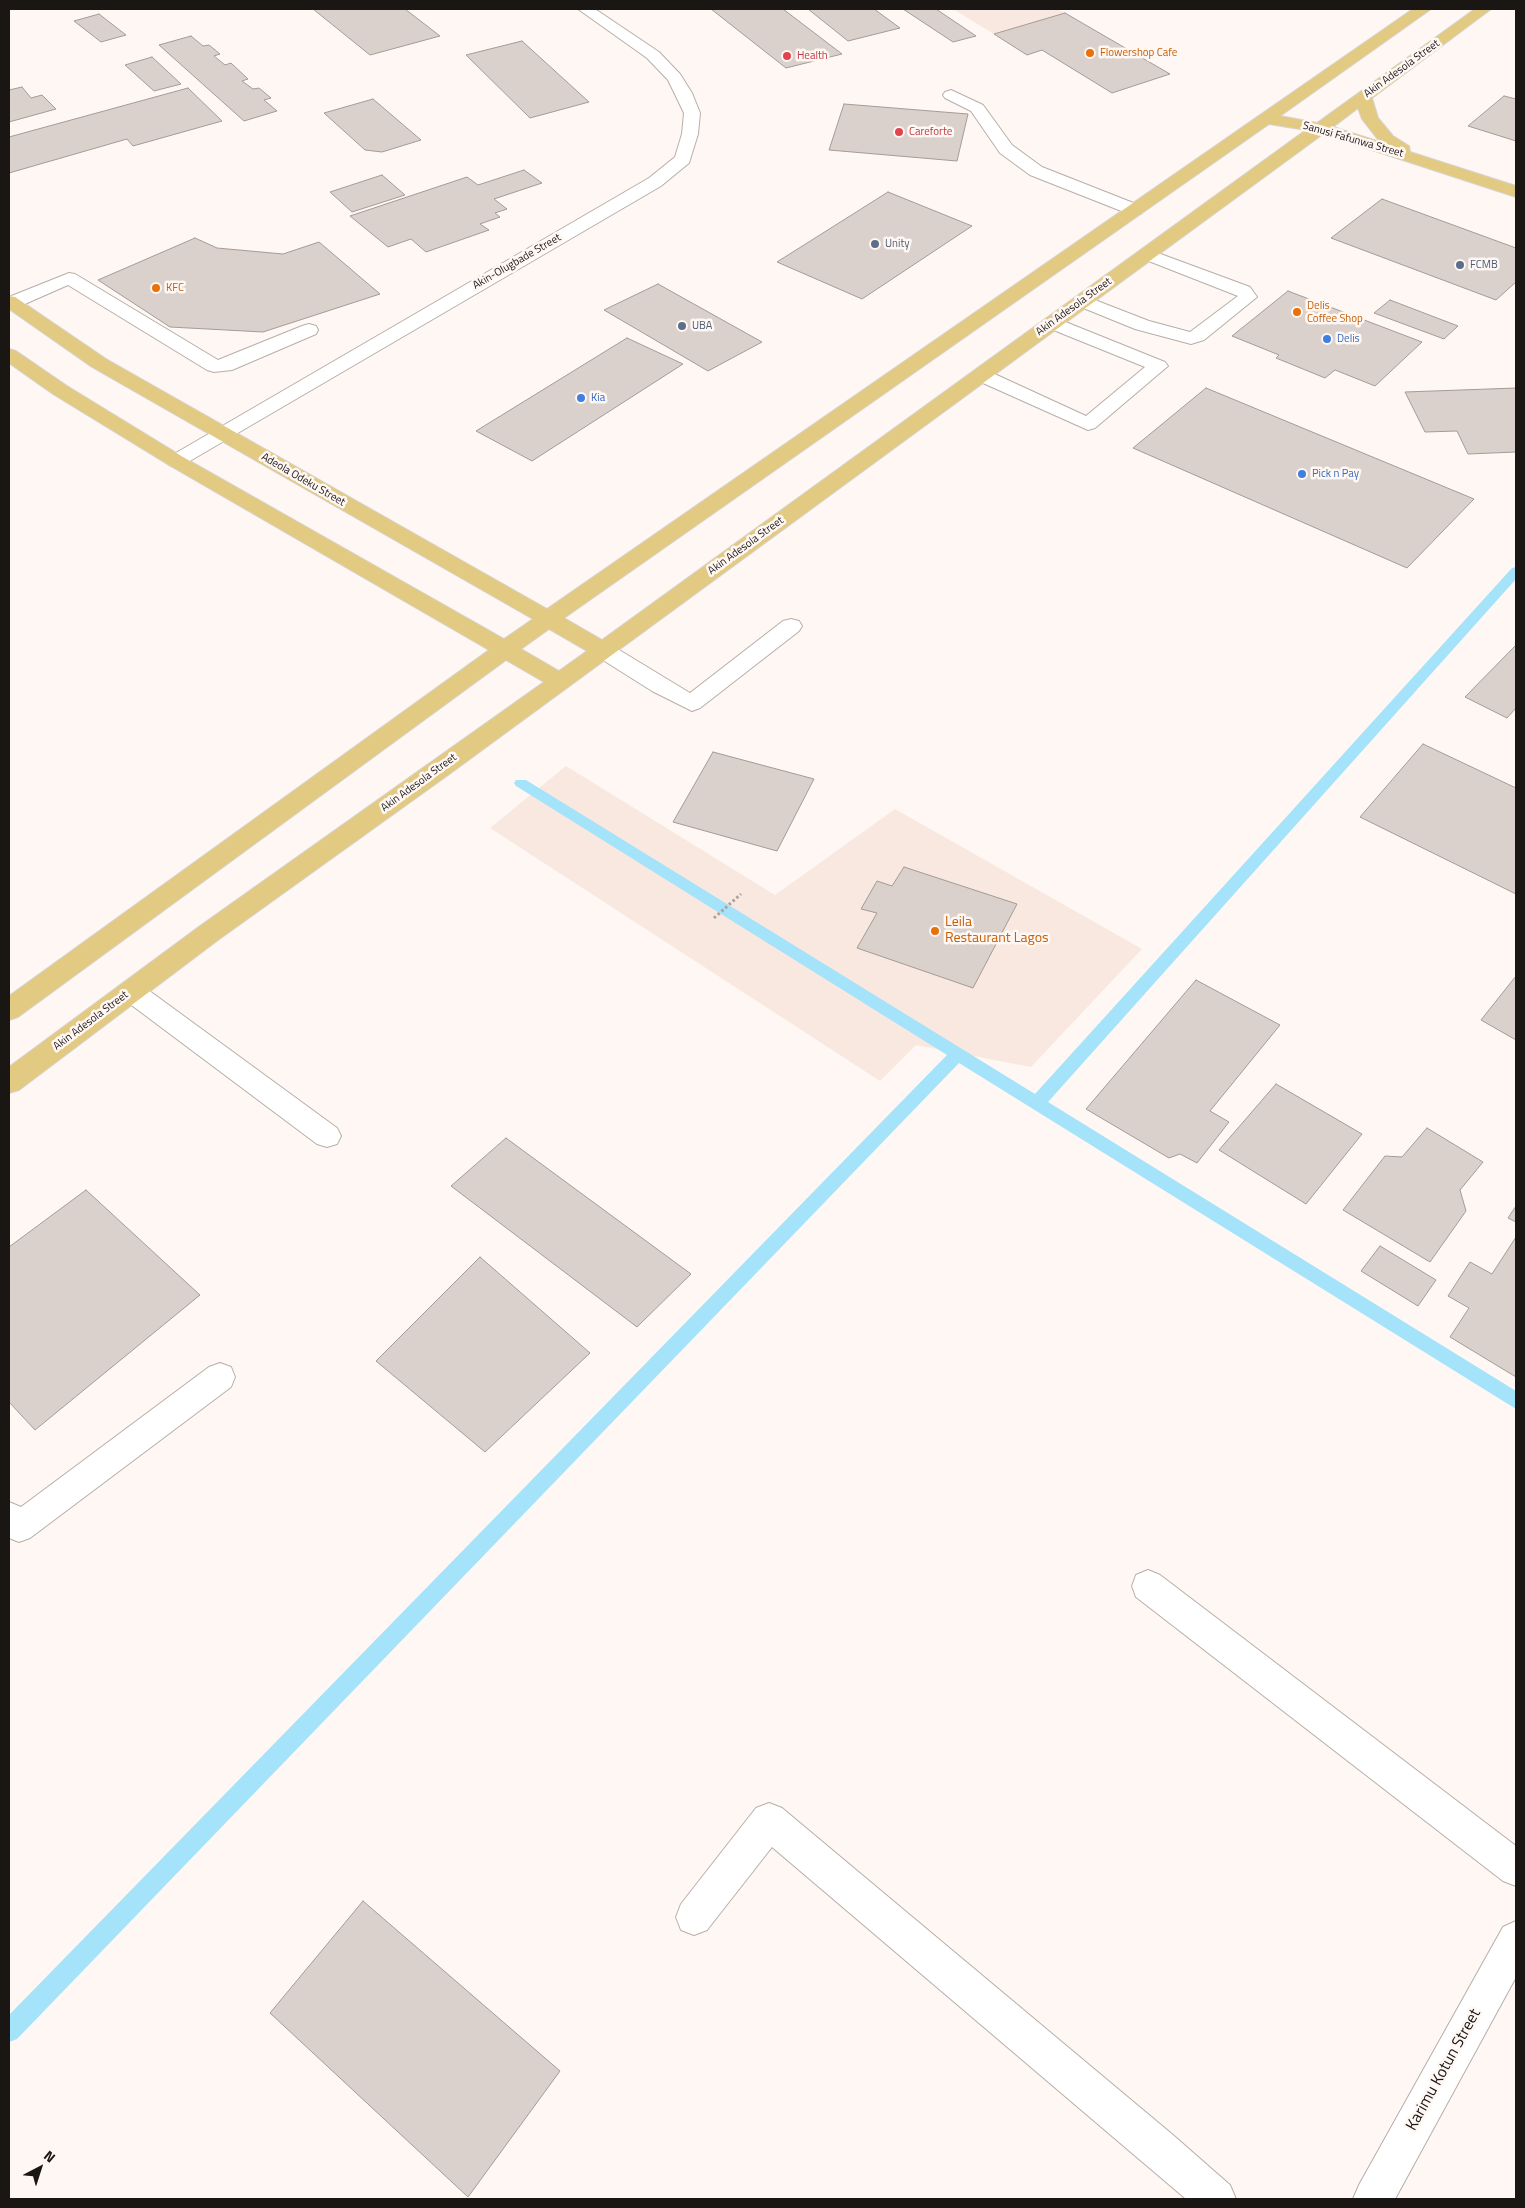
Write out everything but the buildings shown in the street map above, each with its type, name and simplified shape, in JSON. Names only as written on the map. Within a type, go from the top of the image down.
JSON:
[{"type":"main road","points":[[9,1010],[505,649],[1264,118],[1423,9]]},
{"type":"main road","name":"Akin Adesola Street","points":[[9,1082],[131,991],[1484,9]]},
{"type":"main road","name":"Sanusi Fafunwa Street","points":[[1363,98],[1370,119],[1387,140],[1412,157]]},
{"type":"main road","name":"Sanusi Fafunwa Street","points":[[1264,118],[1320,128],[1516,192]]},
{"type":"main road","name":"Adeola Odeku Street","points":[[10,302],[99,362],[603,650]]},
{"type":"main road","points":[[9,355],[60,390],[176,460],[560,681]]},
{"type":"street","name":"Akin-Olugbade Street","points":[[176,460],[654,182],[683,159],[690,134],[692,113],[684,93],[674,77],[653,54],[585,9]]},
{"type":"street","points":[[950,94],[977,108],[1006,149],[1036,170],[1135,210]]},
{"type":"street","points":[[1082,301],[1142,325],[1191,338],[1248,297],[1244,291],[1147,254]]},
{"type":"street","points":[[10,302],[69,278],[214,366],[225,366],[309,330]]},
{"type":"street","points":[[981,375],[1088,424],[1158,366],[1053,323]]},
{"type":"street","points":[[603,650],[660,686],[692,703],[791,626]]},
{"type":"street","points":[[131,991],[328,1136]]},
{"type":"street","points":[[9,1517],[19,1527],[220,1377]]},
{"type":"street","points":[[1148,1586],[1516,1868]]},
{"type":"street","points":[[694,1917],[769,1821],[1216,2199]]},
{"type":"street","name":"Karimu Kotun Street","points":[[1373,2199],[1516,1940]]},
{"type":"path","points":[[714,918],[742,894]]},
{"type":"shaded area","points":[[953,9],[1057,9],[1065,13],[994,34]]},
{"type":"shaded area","points":[[566,766],[775,895],[895,809],[1142,949],[1031,1067],[916,1045],[880,1081],[490,828]]},
{"type":"waterway","points":[[1037,1103],[1516,571]]},
{"type":"waterway","points":[[521,783],[958,1054]]},
{"type":"waterway","points":[[9,2031],[958,1054]]},
{"type":"waterway","points":[[958,1054],[1516,1401]]},
{"type":"place","name":"Flowershop Cafe","points":[[1090,53]]},
{"type":"place","name":"Health","points":[[787,56]]},
{"type":"place","name":"Careforte","points":[[899,132]]},
{"type":"place","name":"Unity","points":[[875,244]]},
{"type":"place","name":"FCMB","points":[[1460,265]]},
{"type":"place","name":"KFC","points":[[156,288]]},
{"type":"place","name":"Delis Coffee Shop","points":[[1297,312]]},
{"type":"place","name":"UBA","points":[[682,326]]},
{"type":"place","name":"Delis","points":[[1327,339]]},
{"type":"place","name":"Kia","points":[[581,398]]},
{"type":"place","name":"Pick n Pay","points":[[1302,474]]},
{"type":"place","name":"Leila Restaurant Lagos","points":[[935,931]]}]
